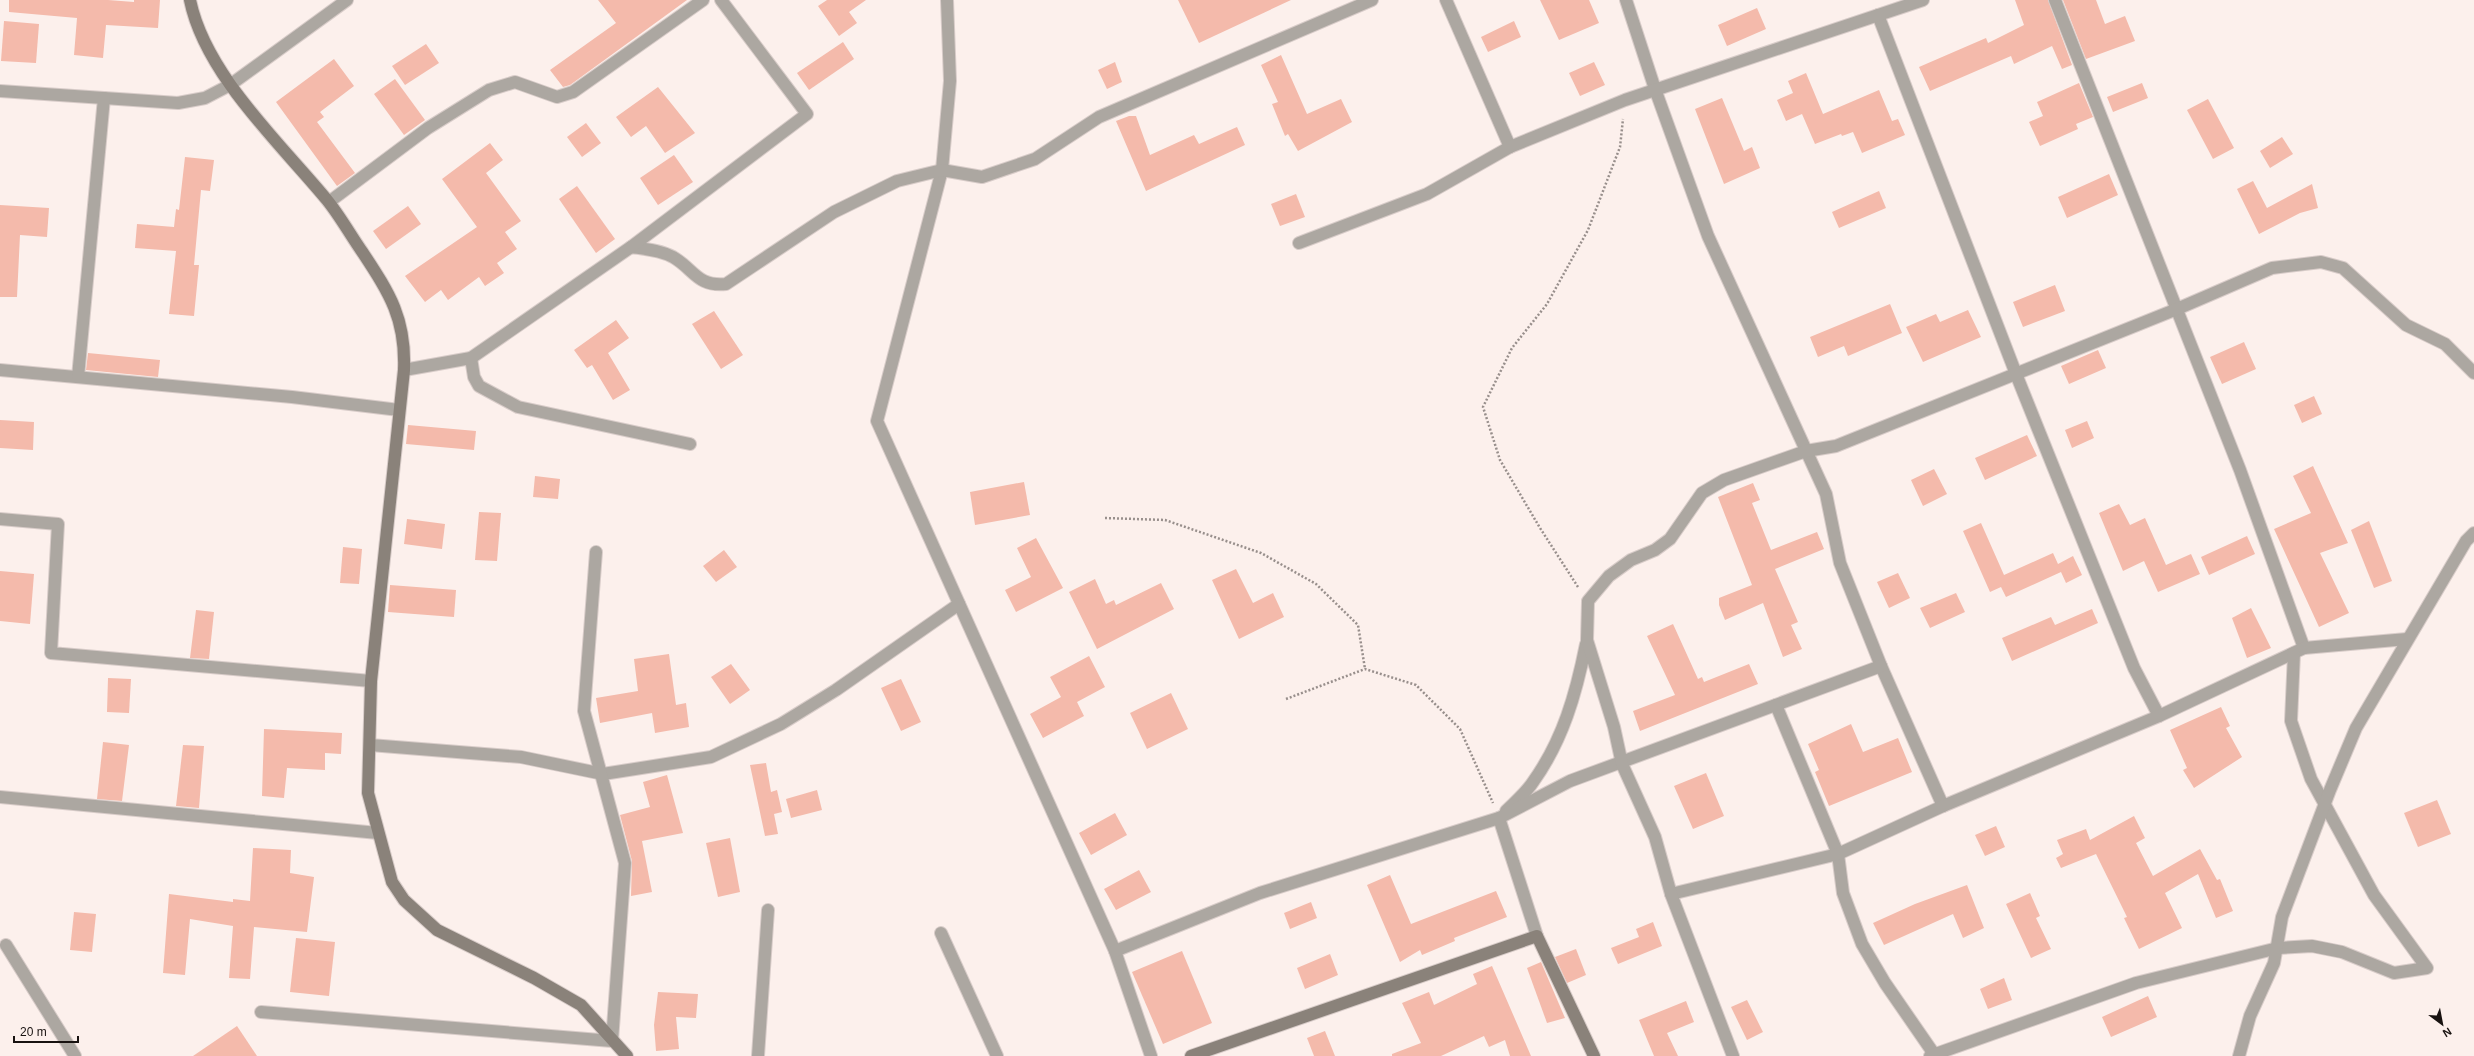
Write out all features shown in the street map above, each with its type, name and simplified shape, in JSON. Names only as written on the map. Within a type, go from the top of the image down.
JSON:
[{"type":"street","points":[[190,0],[194,19],[230,86],[328,202],[381,280],[401,322],[405,349],[404,370],[370,681],[368,793],[392,882],[404,900],[437,930],[534,978],[581,1005],[627,1056]]},
{"type":"street","points":[[0,91],[178,103],[204,98],[230,86],[347,0]]},
{"type":"street","points":[[328,202],[428,128],[489,90],[515,82],[558,97],[573,92],[702,0]]},
{"type":"street","points":[[404,370],[471,358],[631,247],[807,114],[721,0]]},
{"type":"street","points":[[947,0],[950,81],[942,170],[877,420],[1116,951],[1151,1056]]},
{"type":"street","points":[[631,247],[655,250],[673,257],[693,274],[712,285],[726,284],[834,212],[897,181],[942,170],[982,177],[1035,159],[1099,117],[1372,0]]},
{"type":"street","points":[[1446,0],[1510,147]]},
{"type":"street","points":[[1626,0],[1655,89],[1708,236],[1826,494],[1840,563],[1881,666],[1943,806]]},
{"type":"street","points":[[1299,243],[1427,194],[1510,147],[1625,100],[1923,0]]},
{"type":"street","points":[[1776,705],[1838,854],[1843,893],[1862,944],[1885,983],[1932,1055],[2136,984],[2278,948],[2312,946],[2342,952],[2394,973],[2427,968],[2374,895],[2342,834],[2324,806],[2311,779],[2291,721],[2299,650],[2240,470],[2055,0]]},
{"type":"street","points":[[1878,15],[2016,374],[2134,668],[2159,716]]},
{"type":"street","points":[[78,377],[104,98]]},
{"type":"street","points":[[1500,818],[1532,783],[1557,743],[1577,691],[1587,640],[1588,602],[1610,576],[1631,560],[1655,550],[1670,539],[1702,493],[1724,480],[1806,451],[1836,446],[2176,309],[2272,268],[2321,262],[2343,268],[2406,325],[2445,344],[2474,372]]},
{"type":"street","points":[[471,358],[474,377],[479,386],[518,407],[690,444]]},
{"type":"street","points":[[0,370],[292,397],[399,410]]},
{"type":"street","points":[[0,519],[58,524],[51,652],[370,681]]},
{"type":"street","points":[[2239,1056],[2250,1016],[2274,963],[2278,948],[2282,917],[2324,806],[2356,728],[2407,639],[2466,542],[2474,533]]},
{"type":"street","points":[[596,552],[584,711],[625,863],[612,1041]]},
{"type":"street","points":[[370,745],[521,757],[602,774],[711,756],[781,724],[836,690],[959,604]]},
{"type":"street","points":[[1671,894],[1838,854],[1943,806],[2159,716],[2299,650],[2407,639]]},
{"type":"street","points":[[1587,640],[1614,727],[1622,764],[1655,837],[1671,894],[1733,1056]]},
{"type":"street","points":[[1116,951],[1260,893],[1500,818],[1570,781],[1622,764],[1881,666]]},
{"type":"street","points":[[0,797],[378,834]]},
{"type":"street","points":[[1500,818],[1537,936],[1594,1056]]},
{"type":"street","points":[[758,1056],[768,910]]},
{"type":"street","points":[[941,933],[997,1056]]},
{"type":"street","points":[[1191,1056],[1537,936]]},
{"type":"street","points":[[6,945],[75,1056]]},
{"type":"street","points":[[261,1012],[612,1041]]},
{"type":"path","points":[[1588,602],[1540,528],[1500,460],[1484,407],[1512,348],[1547,304],[1588,230],[1620,147],[1625,100]]},
{"type":"path","points":[[1105,518],[1166,520],[1261,553],[1316,584],[1358,625],[1365,669]]},
{"type":"path","points":[[1286,699],[1365,669],[1416,685],[1460,729],[1500,818]]},
{"type":"building","points":[[9,0],[108,0],[134,2],[134,0],[160,0],[158,28],[106,25],[103,58],[74,55],[77,18],[9,12]]},
{"type":"building","points":[[598,0],[687,0],[570,85],[563,87],[550,70],[616,23]]},
{"type":"building","points":[[827,0],[866,0],[849,12],[857,23],[839,36],[818,6]]},
{"type":"building","points":[[1178,0],[1291,0],[1199,43]]},
{"type":"building","points":[[1540,0],[1589,0],[1599,23],[1559,40]]},
{"type":"building","points":[[2015,0],[2048,0],[2072,65],[2062,69],[2052,46],[2014,64],[2011,56],[1930,91],[1919,67],[1986,38],[1988,43],[2024,25]]},
{"type":"building","points":[[2063,0],[2096,0],[2105,24],[2125,16],[2135,41],[2086,59]]},
{"type":"building","points":[[1757,8],[1766,29],[1727,46],[1718,25]]},
{"type":"building","points":[[4,21],[39,24],[36,63],[1,61]]},
{"type":"building","points":[[1514,21],[1521,37],[1488,52],[1481,37]]},
{"type":"building","points":[[843,42],[854,59],[809,90],[797,73]]},
{"type":"building","points":[[426,44],[439,63],[405,85],[392,66]]},
{"type":"building","points":[[1281,55],[1307,114],[1341,99],[1352,122],[1298,151],[1288,134],[1285,136],[1272,104],[1278,102],[1261,65]]},
{"type":"building","points":[[334,59],[354,86],[320,112],[324,117],[317,122],[355,173],[337,186],[276,102]]},
{"type":"building","points":[[1115,62],[1122,82],[1107,89],[1098,70]]},
{"type":"building","points":[[1594,62],[1605,85],[1580,96],[1569,73]]},
{"type":"building","points":[[1806,73],[1823,114],[1879,90],[1892,121],[1898,119],[1905,135],[1862,153],[1853,132],[1842,136],[1841,134],[1815,144],[1802,114],[1786,121],[1777,100],[1793,93],[1788,81]]},
{"type":"building","points":[[395,79],[425,120],[404,135],[374,94]]},
{"type":"building","points":[[2079,83],[2093,117],[2076,124],[2078,129],[2040,146],[2029,122],[2043,116],[2037,102]]},
{"type":"building","points":[[2142,83],[2148,98],[2113,112],[2107,97]]},
{"type":"building","points":[[658,87],[695,133],[665,153],[646,126],[631,137],[616,117]]},
{"type":"building","points":[[1722,98],[1744,151],[1752,147],[1760,168],[1724,184],[1695,109]]},
{"type":"building","points":[[2208,99],[2234,148],[2213,159],[2187,110]]},
{"type":"building","points":[[1129,116],[1136,116],[1150,155],[1194,135],[1199,144],[1237,127],[1245,145],[1146,191],[1116,121]]},
{"type":"building","points":[[586,123],[601,143],[582,157],[567,137]]},
{"type":"building","points":[[2282,137],[2293,154],[2270,168],[2260,151]]},
{"type":"building","points":[[490,143],[503,160],[486,173],[521,221],[505,232],[517,249],[497,263],[504,273],[485,286],[479,277],[448,300],[441,290],[425,302],[405,276],[477,227],[442,179]]},
{"type":"building","points":[[674,155],[693,182],[658,205],[640,178]]},
{"type":"building","points":[[185,157],[214,160],[210,191],[201,190],[194,265],[199,265],[194,316],[169,314],[176,251],[135,248],[137,224],[174,227],[176,209],[179,210]]},
{"type":"building","points":[[2109,174],[2118,195],[2067,218],[2058,197]]},
{"type":"building","points":[[2253,181],[2267,208],[2312,184],[2318,208],[2300,213],[2259,234],[2237,189]]},
{"type":"building","points":[[577,186],[615,239],[596,253],[559,199]]},
{"type":"building","points":[[1879,191],[1886,208],[1839,228],[1832,212]]},
{"type":"building","points":[[1296,194],[1305,217],[1280,226],[1271,204]]},
{"type":"building","points":[[0,205],[49,208],[47,237],[20,235],[17,297],[0,297]]},
{"type":"building","points":[[408,206],[421,224],[386,249],[373,231]]},
{"type":"building","points":[[2055,285],[2065,311],[2023,327],[2013,302]]},
{"type":"building","points":[[1890,304],[1902,333],[1848,356],[1844,346],[1818,357],[1810,337]]},
{"type":"building","points":[[1968,310],[1981,337],[1923,362],[1906,327],[1936,314],[1940,322]]},
{"type":"building","points":[[714,311],[743,355],[721,369],[692,324]]},
{"type":"building","points":[[616,320],[629,338],[608,353],[630,390],[613,400],[592,365],[587,368],[574,350]]},
{"type":"building","points":[[2244,342],[2256,369],[2222,384],[2210,357]]},
{"type":"building","points":[[2098,350],[2106,368],[2069,384],[2061,366]]},
{"type":"building","points":[[88,353],[160,360],[158,377],[86,370]]},
{"type":"building","points":[[2314,396],[2322,414],[2302,423],[2294,405]]},
{"type":"building","points":[[0,420],[34,422],[33,450],[0,448]]},
{"type":"building","points":[[2087,421],[2094,438],[2072,448],[2065,430]]},
{"type":"building","points":[[408,425],[476,431],[474,450],[406,444]]},
{"type":"building","points":[[2027,435],[2037,456],[1985,480],[1975,458]]},
{"type":"building","points":[[2313,466],[2348,543],[2320,553],[2349,613],[2319,627],[2274,529],[2311,513],[2293,476]]},
{"type":"building","points":[[1934,469],[1947,494],[1923,506],[1911,480]]},
{"type":"building","points":[[535,476],[560,479],[558,499],[533,497]]},
{"type":"building","points":[[1024,482],[1030,515],[975,525],[970,492]]},
{"type":"building","points":[[1753,483],[1760,500],[1752,503],[1771,550],[1817,532],[1824,549],[1775,569],[1798,622],[1791,625],[1802,649],[1783,657],[1763,603],[1725,620],[1719,605],[1719,598],[1752,585],[1718,497]]},
{"type":"building","points":[[2119,504],[2130,525],[2145,518],[2166,565],[2191,554],[2200,574],[2158,592],[2144,561],[2123,571],[2099,513]]},
{"type":"building","points":[[479,512],[501,513],[497,561],[475,560]]},
{"type":"building","points":[[407,519],[445,524],[442,549],[404,544]]},
{"type":"building","points":[[2369,521],[2392,581],[2374,588],[2351,530]]},
{"type":"building","points":[[1981,523],[2004,575],[2053,553],[2058,564],[2073,556],[2082,575],[2066,583],[2061,572],[2006,597],[2001,587],[1990,592],[1963,531]]},
{"type":"building","points":[[2247,536],[2255,554],[2209,575],[2201,557]]},
{"type":"building","points":[[1036,538],[1063,588],[1016,612],[1005,590],[1031,577],[1017,548]]},
{"type":"building","points":[[343,547],[362,549],[359,584],[340,583]]},
{"type":"building","points":[[724,550],[737,567],[716,582],[703,566]]},
{"type":"building","points":[[1236,569],[1253,603],[1273,593],[1284,617],[1239,639],[1212,580]]},
{"type":"building","points":[[0,571],[34,574],[30,624],[0,621]]},
{"type":"building","points":[[1898,573],[1910,598],[1889,608],[1877,582]]},
{"type":"building","points":[[1095,579],[1106,604],[1114,600],[1116,605],[1161,583],[1174,609],[1097,649],[1069,592]]},
{"type":"building","points":[[390,585],[456,590],[454,617],[388,612]]},
{"type":"building","points":[[1956,593],[1965,612],[1930,628],[1920,608]]},
{"type":"building","points":[[2251,608],[2271,648],[2247,658],[2232,618]]},
{"type":"building","points":[[2092,609],[2098,623],[2012,661],[2002,638],[2051,617],[2055,625]]},
{"type":"building","points":[[196,610],[214,612],[209,659],[190,658]]},
{"type":"building","points":[[1673,624],[1698,679],[1702,677],[1704,682],[1749,664],[1758,684],[1640,731],[1633,711],[1675,695],[1647,636]]},
{"type":"building","points":[[669,654],[676,705],[686,703],[689,727],[655,733],[652,713],[600,723],[596,698],[638,691],[634,659]]},
{"type":"building","points":[[1089,656],[1105,687],[1077,702],[1084,716],[1043,738],[1030,714],[1061,697],[1050,677]]},
{"type":"building","points":[[731,664],[750,690],[730,704],[711,677]]},
{"type":"building","points":[[108,678],[131,679],[129,713],[107,712]]},
{"type":"building","points":[[901,679],[921,722],[901,731],[881,688]]},
{"type":"building","points":[[1171,693],[1188,729],[1147,749],[1130,713]]},
{"type":"building","points":[[2221,707],[2230,726],[2226,728],[2242,757],[2194,788],[2183,770],[2187,768],[2170,730]]},
{"type":"building","points":[[1851,724],[1863,752],[1898,738],[1912,772],[1829,806],[1815,772],[1819,770],[1808,744]]},
{"type":"building","points":[[264,729],[342,733],[341,754],[325,753],[325,770],[287,768],[284,798],[262,796]]},
{"type":"building","points":[[103,742],[129,745],[122,801],[97,799]]},
{"type":"building","points":[[183,745],[204,746],[199,808],[176,806]]},
{"type":"building","points":[[766,763],[771,792],[777,790],[782,812],[774,814],[778,834],[765,836],[750,765]]},
{"type":"building","points":[[1706,773],[1724,816],[1693,829],[1674,786]]},
{"type":"building","points":[[667,775],[683,833],[642,841],[652,892],[631,896],[632,861],[620,815],[650,807],[643,782]]},
{"type":"building","points":[[817,790],[822,810],[791,818],[786,799]]},
{"type":"building","points":[[2437,800],[2451,834],[2418,847],[2404,813]]},
{"type":"building","points":[[1115,813],[1127,835],[1091,855],[1079,833]]},
{"type":"building","points":[[2134,816],[2145,838],[2136,843],[2153,876],[2200,849],[2217,880],[2220,879],[2233,911],[2216,918],[2198,874],[2165,893],[2182,928],[2139,949],[2124,918],[2127,917],[2096,854],[2061,868],[2056,858],[2063,854],[2057,840],[2086,829],[2090,840]]},
{"type":"building","points":[[1996,826],[2005,847],[1985,856],[1975,835]]},
{"type":"building","points":[[730,838],[740,892],[718,897],[706,843]]},
{"type":"building","points":[[253,848],[291,850],[290,873],[314,877],[307,932],[254,927],[250,979],[229,978],[233,926],[190,919],[185,975],[163,973],[169,894],[233,902],[233,899],[250,901]]},
{"type":"building","points":[[1139,870],[1151,892],[1116,910],[1104,889]]},
{"type":"building","points":[[1390,875],[1411,924],[1496,891],[1507,917],[1454,938],[1455,941],[1422,955],[1420,950],[1400,962],[1367,885]]},
{"type":"building","points":[[1967,885],[1984,928],[1963,938],[1953,914],[1884,945],[1873,923],[1915,904]]},
{"type":"building","points":[[2030,893],[2040,916],[2036,918],[2051,949],[2031,958],[2006,904]]},
{"type":"building","points":[[1311,902],[1317,918],[1290,929],[1284,913]]},
{"type":"building","points":[[74,912],[96,914],[92,952],[70,950]]},
{"type":"building","points":[[1653,922],[1662,946],[1618,964],[1611,948],[1639,937],[1636,929]]},
{"type":"building","points":[[296,938],[335,942],[329,996],[290,992]]},
{"type":"building","points":[[1576,949],[1586,975],[1567,983],[1555,957]]},
{"type":"building","points":[[1182,951],[1212,1023],[1163,1044],[1132,972]]},
{"type":"building","points":[[1330,954],[1338,975],[1305,989],[1297,968]]},
{"type":"building","points":[[1541,962],[1565,1018],[1547,1023],[1527,968]]},
{"type":"building","points":[[1492,966],[1531,1056],[1510,1056],[1505,1040],[1489,1047],[1484,1036],[1441,1056],[1392,1056],[1392,1054],[1421,1043],[1402,1003],[1429,992],[1434,1005],[1477,984],[1473,974]]},
{"type":"building","points":[[2004,978],[2012,1000],[1988,1009],[1980,989]]},
{"type":"building","points":[[658,992],[698,994],[696,1018],[676,1017],[679,1049],[656,1051],[654,1025]]},
{"type":"building","points":[[2148,996],[2157,1017],[2111,1037],[2102,1017]]},
{"type":"building","points":[[1747,1000],[1763,1032],[1747,1040],[1731,1007]]},
{"type":"building","points":[[1686,1001],[1694,1022],[1667,1033],[1678,1056],[1654,1056],[1639,1020]]},
{"type":"building","points":[[237,1026],[257,1056],[193,1056]]},
{"type":"building","points":[[1325,1031],[1335,1056],[1314,1056],[1307,1038]]}]
